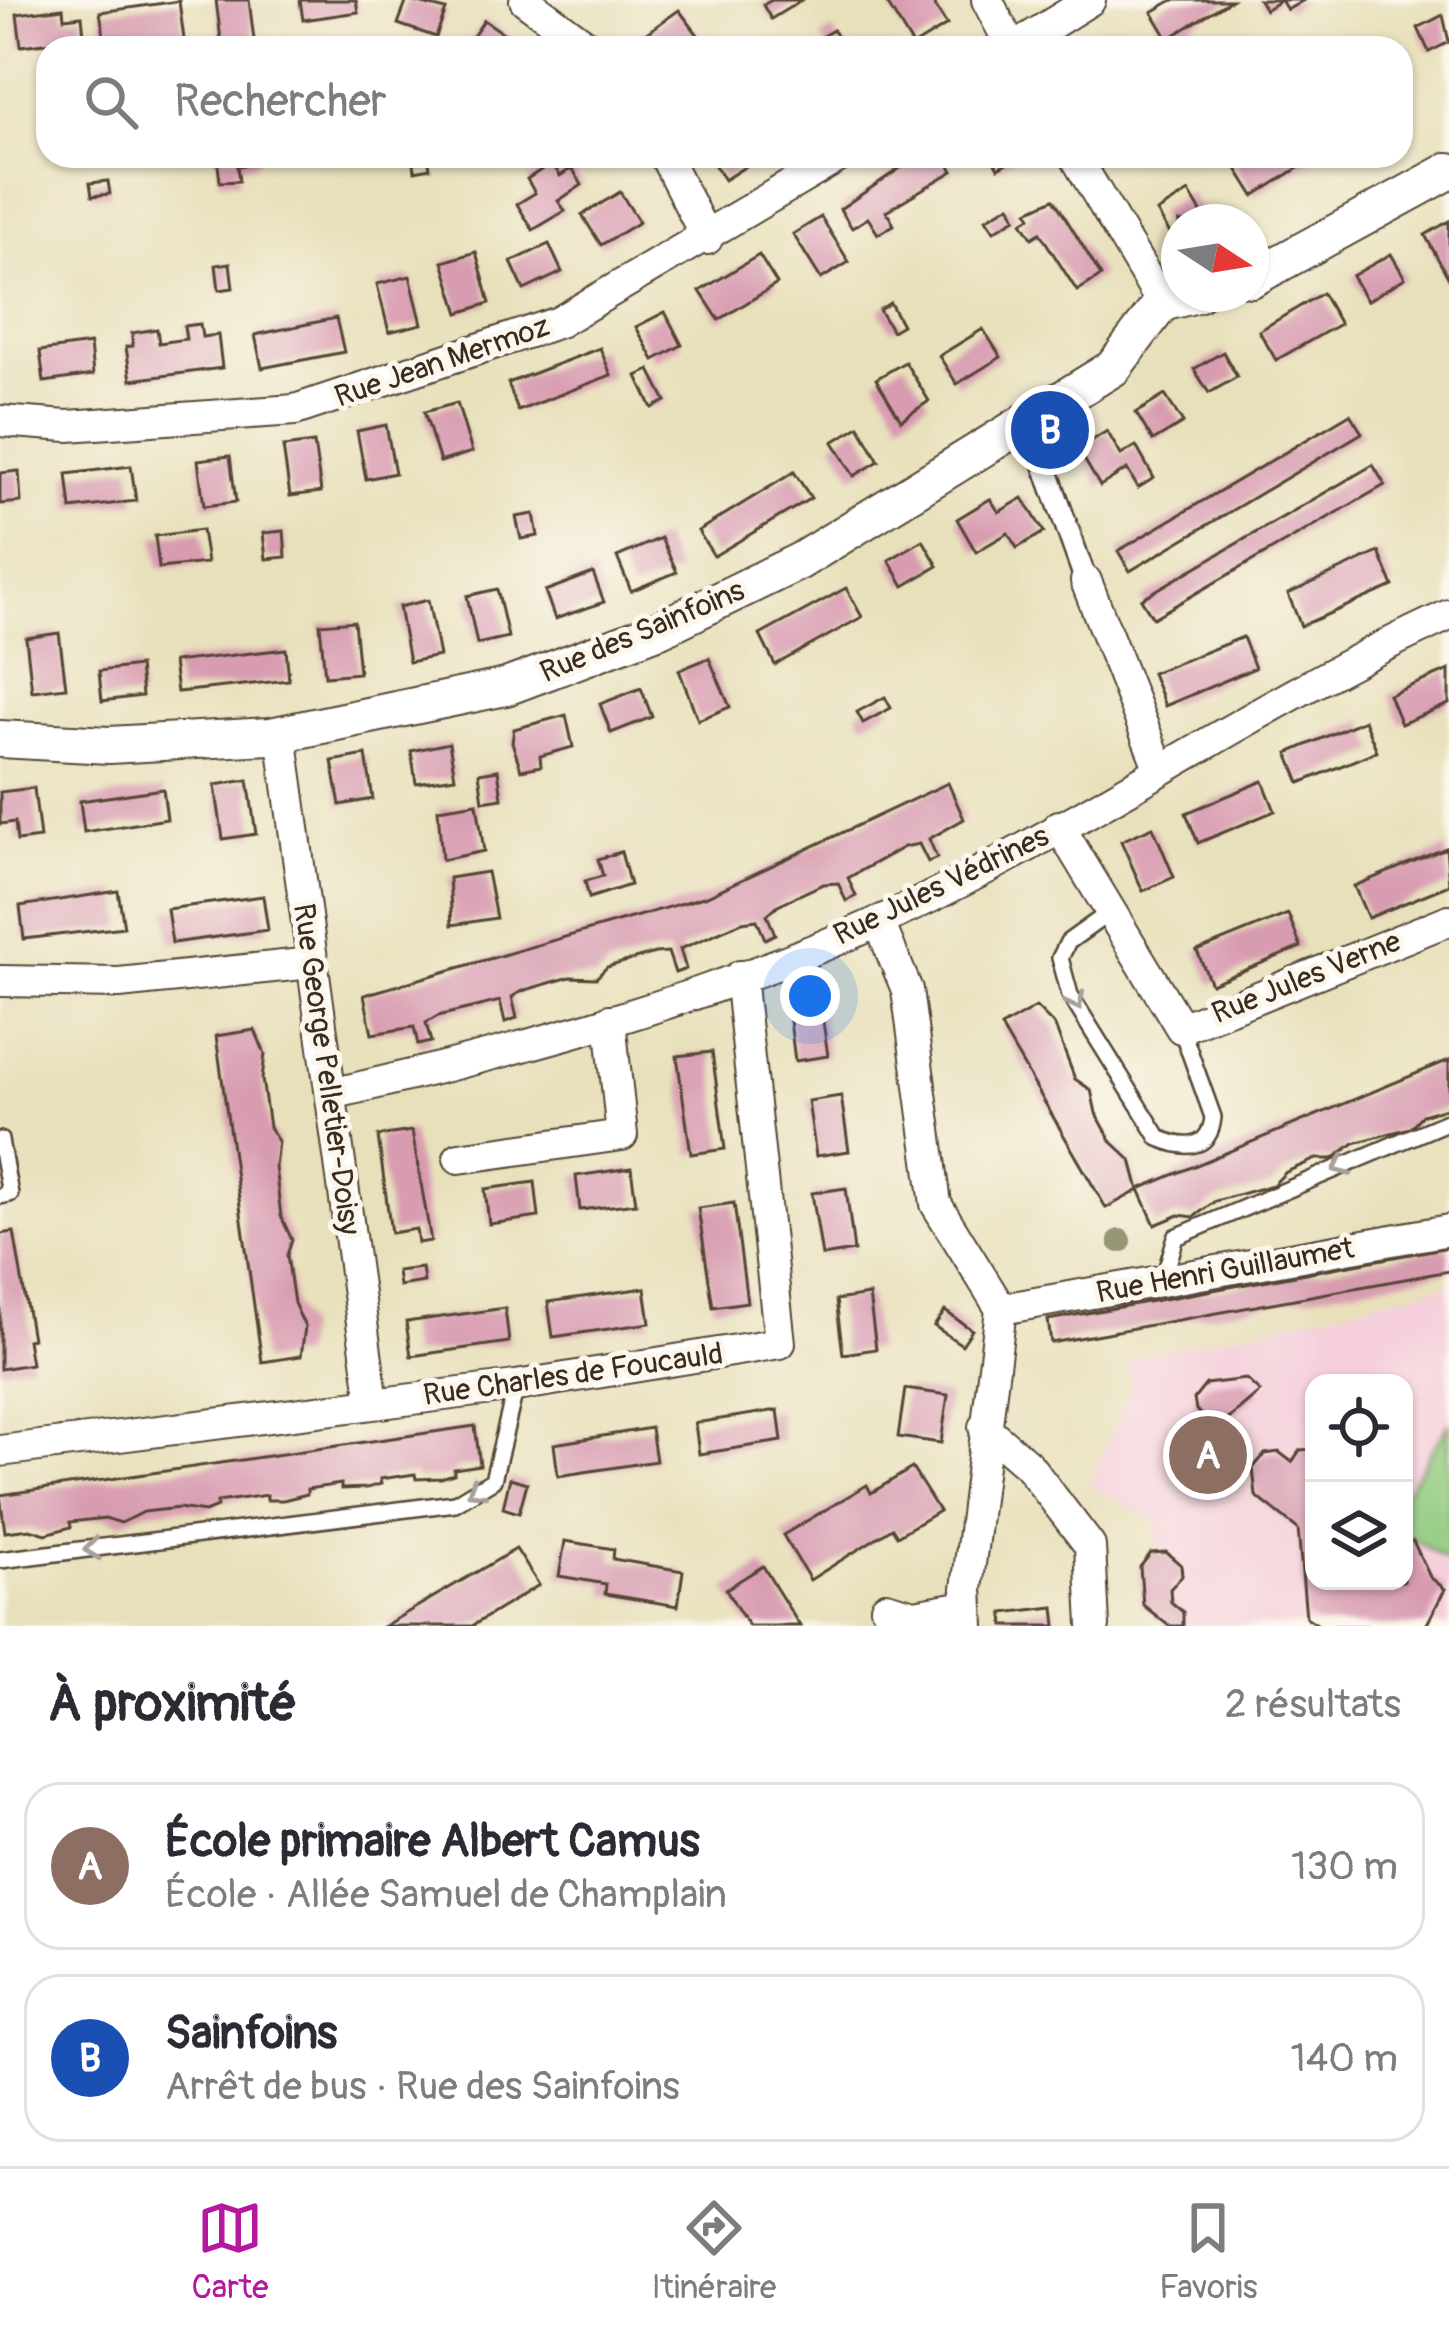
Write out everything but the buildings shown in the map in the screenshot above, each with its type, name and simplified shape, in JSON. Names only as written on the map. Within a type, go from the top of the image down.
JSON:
[{"type":"street","points":[[525,0],[574,36]]},
{"type":"street","points":[[987,0],[1006,36]]},
{"type":"street","points":[[1032,36],[1090,0]]},
{"type":"street","points":[[671,168],[707,239]]},
{"type":"street","name":"Rue Jean Mermoz","points":[[0,422],[68,426],[296,410],[559,322],[821,168]]},
{"type":"street","points":[[1084,168],[1161,274]]},
{"type":"street","points":[[1269,269],[1449,171]]},
{"type":"street","name":"Rue des Sainfoins","points":[[0,739],[109,745],[281,734],[506,687],[660,628],[800,561],[1113,368],[1166,312]]},
{"type":"street","points":[[1028,418],[1160,770]]},
{"type":"street","name":"Rue Jules Védrines","points":[[331,1094],[524,1049],[740,976],[879,922],[1449,615]]},
{"type":"street","name":"Rue George Pelletier-Doisy","points":[[281,734],[373,1403]]},
{"type":"street","name":"Rue Jules Verne","points":[[1059,826],[1181,1028],[1449,920]]},
{"type":"street","points":[[879,922],[907,989],[936,1204],[975,1276],[1001,1310],[984,1427],[967,1616],[914,1615],[886,1607]]},
{"type":"street","points":[[0,981],[119,983],[312,963]]},
{"type":"street","name":"Rue Charles de Foucauld","points":[[0,1451],[516,1386],[781,1343],[740,976]]},
{"type":"street","points":[[459,1158],[622,1135],[610,1020]]},
{"type":"street","name":"Rue Henri Guillaumet","points":[[1001,1310],[1449,1230]]},
{"type":"street","points":[[984,1427],[1028,1466],[1090,1546],[1094,1626]]},
{"type":"lane","points":[[1110,912],[1069,942],[1060,958],[1070,995],[1159,1138],[1180,1148],[1200,1144],[1212,1132],[1213,1117],[1181,1028]]},
{"type":"lane","points":[[1163,1281],[1176,1237],[1449,1120]]},
{"type":"lane","points":[[0,1140],[10,1194],[0,1196]]},
{"type":"lane","points":[[0,1560],[455,1503],[493,1480],[516,1386]]},
{"type":"shaded area","points":[[1449,1284],[1449,1424],[1413,1479],[1413,1374],[1305,1374],[1305,1590],[1413,1590],[1413,1539],[1449,1562],[1449,1626],[1169,1626],[1143,1605],[1140,1567],[1159,1552],[1155,1521],[1088,1485],[1131,1391],[1128,1359]]},
{"type":"green space","points":[[1449,1424],[1449,1562],[1413,1539],[1413,1480]]},
{"type":"place","name":"Sainfoins","points":[[1050,430]]},
{"type":"place","name":"École primaire Albert Camus","points":[[1208,1455]]}]
